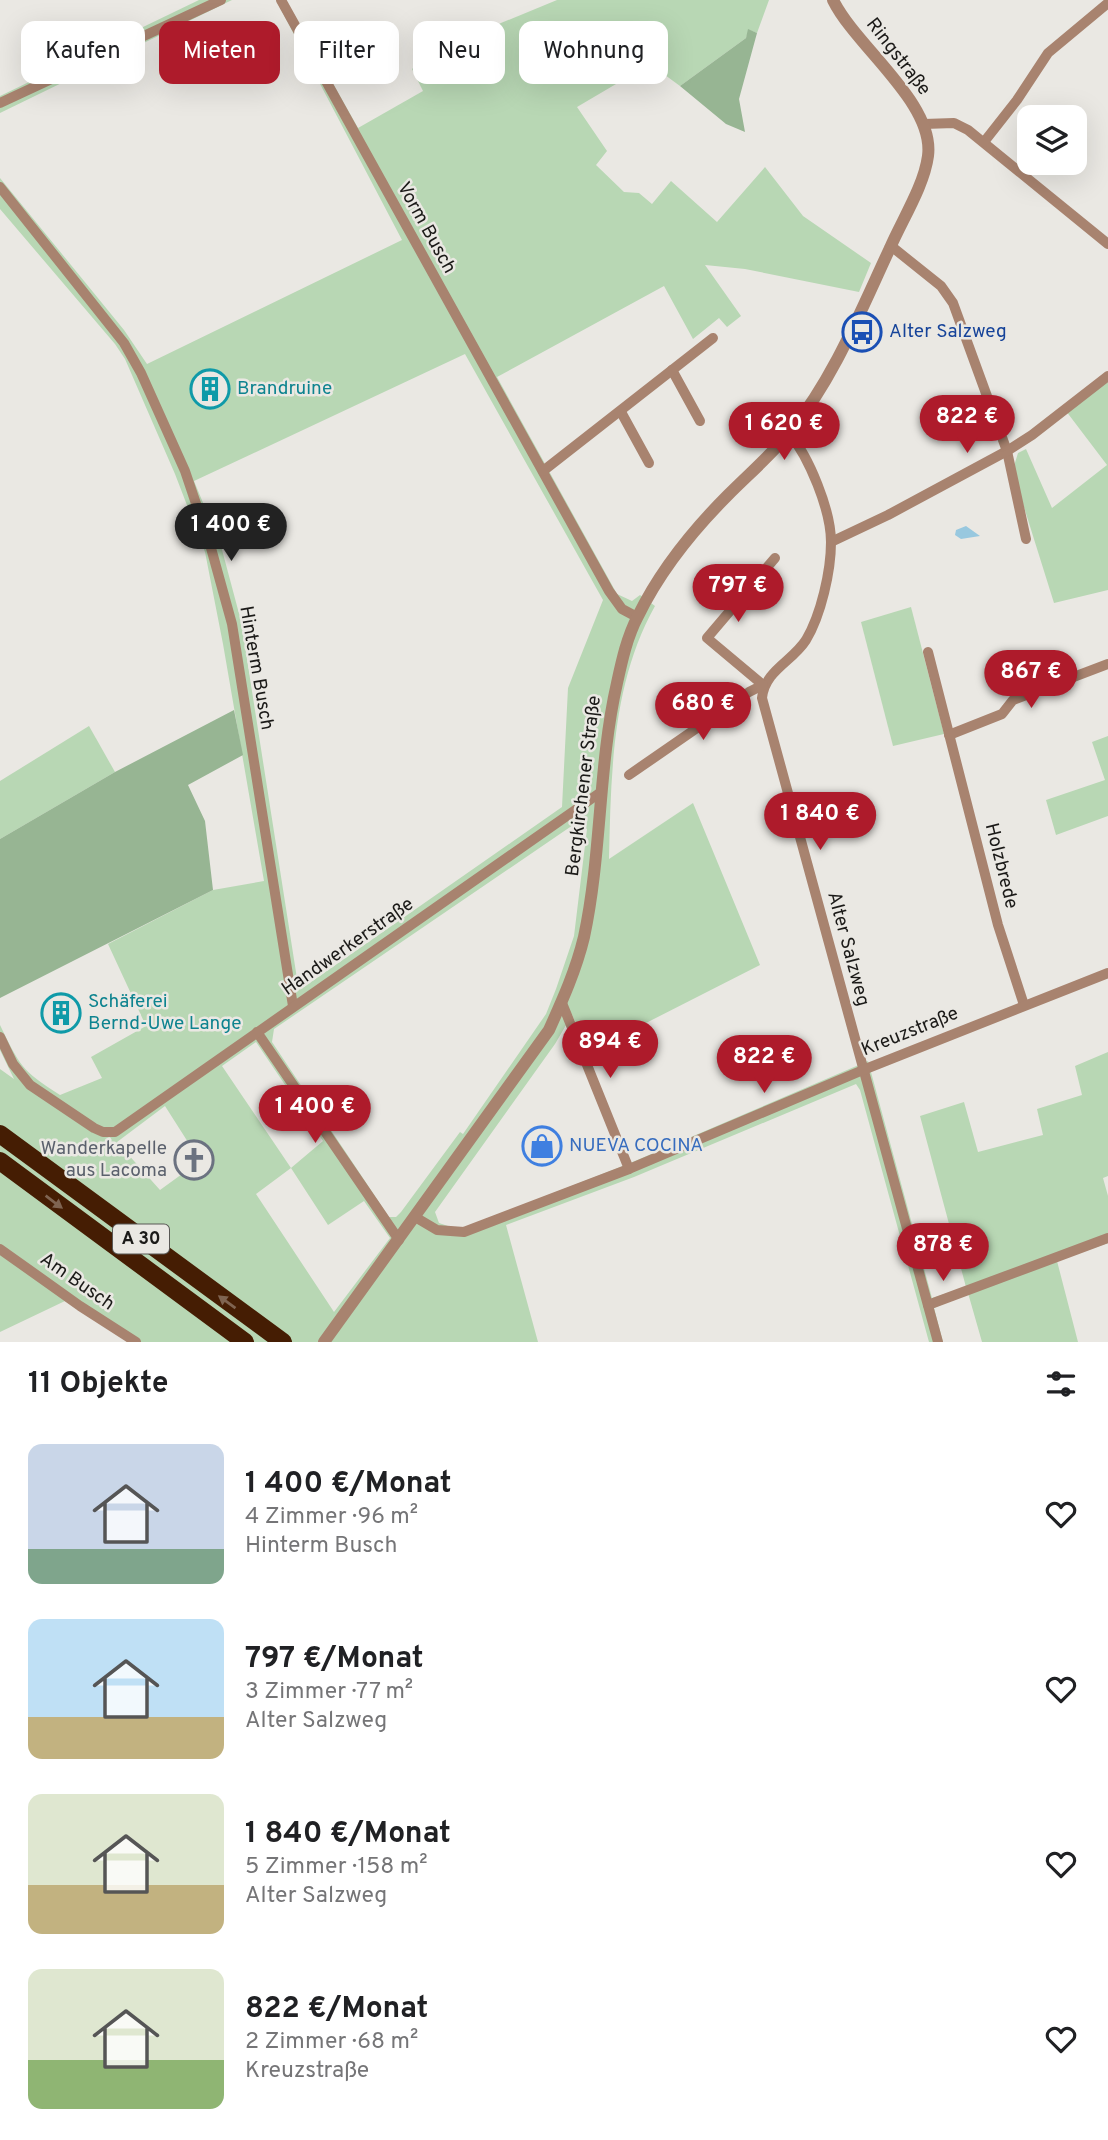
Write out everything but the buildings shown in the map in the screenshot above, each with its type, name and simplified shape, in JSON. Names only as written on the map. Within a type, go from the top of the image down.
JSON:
[{"type":"highway","name":"A 30","points":[[0,1134],[283,1342]]},
{"type":"highway","name":"A 30","points":[[0,1161],[245,1342]]},
{"type":"street","points":[[0,103],[221,0]]},
{"type":"street","name":"Vorm Busch","points":[[281,0],[448,305],[615,601],[637,617]]},
{"type":"street","name":"Ringstraße","points":[[833,0],[855,34],[912,103],[923,124],[954,123],[968,130],[1108,244]]},
{"type":"street","points":[[984,142],[1017,100],[1048,53],[1108,4]]},
{"type":"street","name":"Bergkirchener Straße","points":[[326,1340],[549,1030],[572,980],[584,936],[608,721],[624,653],[637,617],[667,567],[687,541],[789,433],[819,391],[891,246],[925,168],[928,141],[923,124]]},
{"type":"street","name":"Hinterm Busch","points":[[0,187],[124,344],[141,373],[185,471],[211,548],[232,624],[293,1006]]},
{"type":"street","points":[[891,246],[947,293],[1007,451],[1026,539]]},
{"type":"street","points":[[543,471],[713,338]]},
{"type":"street","points":[[672,370],[700,421]]},
{"type":"street","points":[[831,542],[1007,451],[1108,376]]},
{"type":"street","points":[[621,412],[649,463]]},
{"type":"street","points":[[629,775],[763,685],[805,642],[816,621],[831,542],[818,490],[804,454],[789,433]]},
{"type":"street","points":[[763,685],[707,638],[775,558]]},
{"type":"street","name":"Holzbrede","points":[[928,652],[998,925],[1024,1005]]},
{"type":"street","points":[[949,735],[1002,714],[1013,700],[1108,664]]},
{"type":"street","name":"Alter Salzweg","points":[[763,685],[762,698],[938,1342]]},
{"type":"street","name":"Handwerkerstraße","points":[[0,1037],[13,1064],[30,1085],[94,1128],[103,1132],[115,1132],[601,792]]},
{"type":"street","name":"Kreuzstraße","points":[[415,1217],[437,1230],[464,1232],[629,1169],[863,1070],[1108,972]]},
{"type":"street","points":[[562,1003],[629,1169]]},
{"type":"street","points":[[257,1032],[399,1240]]},
{"type":"street","points":[[928,1305],[1108,1238]]},
{"type":"street","name":"Am Busch","points":[[0,1249],[136,1342]]},
{"type":"green space","points":[[199,0],[232,0],[189,21],[159,21],[159,36],[145,42],[145,26]]},
{"type":"green space","points":[[276,0],[286,0],[298,21],[294,21],[294,34]]},
{"type":"green space","points":[[557,0],[769,0],[757,33],[749,30],[746,38],[680,86],[668,77],[668,21],[519,21],[519,84],[616,84],[577,107],[607,151],[596,165],[624,192],[639,193],[652,204],[671,181],[717,222],[765,167],[803,216],[871,263],[859,292],[745,269],[705,265],[741,316],[727,327],[719,318],[693,339],[664,286],[497,377],[617,594],[632,601],[640,595],[655,606],[641,635],[622,697],[613,761],[609,859],[693,803],[760,965],[589,1052],[572,1015],[555,1044],[435,1212],[439,1223],[464,1228],[628,1164],[868,1061],[932,1298],[966,1287],[920,1116],[964,1102],[978,1152],[1043,1135],[1037,1109],[1082,1095],[1075,1066],[1108,1052],[1108,1176],[1103,1178],[1108,1196],[1108,1243],[1057,1261],[1078,1342],[982,1342],[968,1293],[934,1308],[943,1342],[929,1342],[860,1090],[856,1084],[634,1177],[506,1225],[538,1342],[128,1342],[65,1301],[0,1332],[0,1069],[14,1079],[0,1050],[0,1025],[12,1050],[29,1073],[60,1095],[102,1078],[91,1057],[146,1026],[108,944],[213,890],[264,881],[205,552],[175,474],[125,359],[0,209],[0,178],[124,330],[147,364],[402,240],[320,84],[333,84],[358,128],[423,91],[420,84],[505,84],[505,21]],"holes":[[[465,354],[603,600],[568,688],[562,807],[304,987],[298,985],[241,621],[221,546],[194,481]],[[576,823],[587,829],[574,936],[546,1014],[463,1134],[460,1132],[401,1212],[396,1217],[389,1217],[272,1042],[274,1029]],[[256,1042],[323,1141],[291,1168],[222,1066]],[[165,1106],[200,1161],[160,1190],[117,1142]],[[291,1168],[328,1225],[364,1201],[390,1238],[334,1312],[256,1194]]]},
{"type":"green space","points":[[748,29],[757,33],[739,99],[745,132],[726,124],[680,86],[746,38]]},
{"type":"green space","points":[[25,84],[60,84],[0,113],[0,96]]},
{"type":"green space","points":[[1108,378],[1108,590],[1054,603],[1014,466],[1018,453],[1026,449],[1052,508],[1107,465],[1066,411]]},
{"type":"green space","points":[[911,607],[944,734],[893,746],[861,622]]},
{"type":"green space","points":[[234,710],[243,755],[188,785],[205,821],[213,890],[0,998],[0,839],[115,772]]},
{"type":"green space","points":[[89,726],[115,772],[0,839],[0,781]]},
{"type":"green space","points":[[1108,736],[1108,816],[1056,835],[1046,800],[1105,780],[1092,742]]},
{"type":"water","points":[[966,526],[980,536],[961,539],[955,535],[956,530]]},
{"type":"place","name":"Alter Salzweg","points":[[862,332]]},
{"type":"place","name":"Brandruine","points":[[210,389]]},
{"type":"place","name":"Schäferei Bernd-Uwe Lange","points":[[61,1013]]},
{"type":"place","name":"NUEVA COCINA","points":[[542,1146]]},
{"type":"place","name":"Wanderkapelle aus Lacoma","points":[[194,1160]]}]
